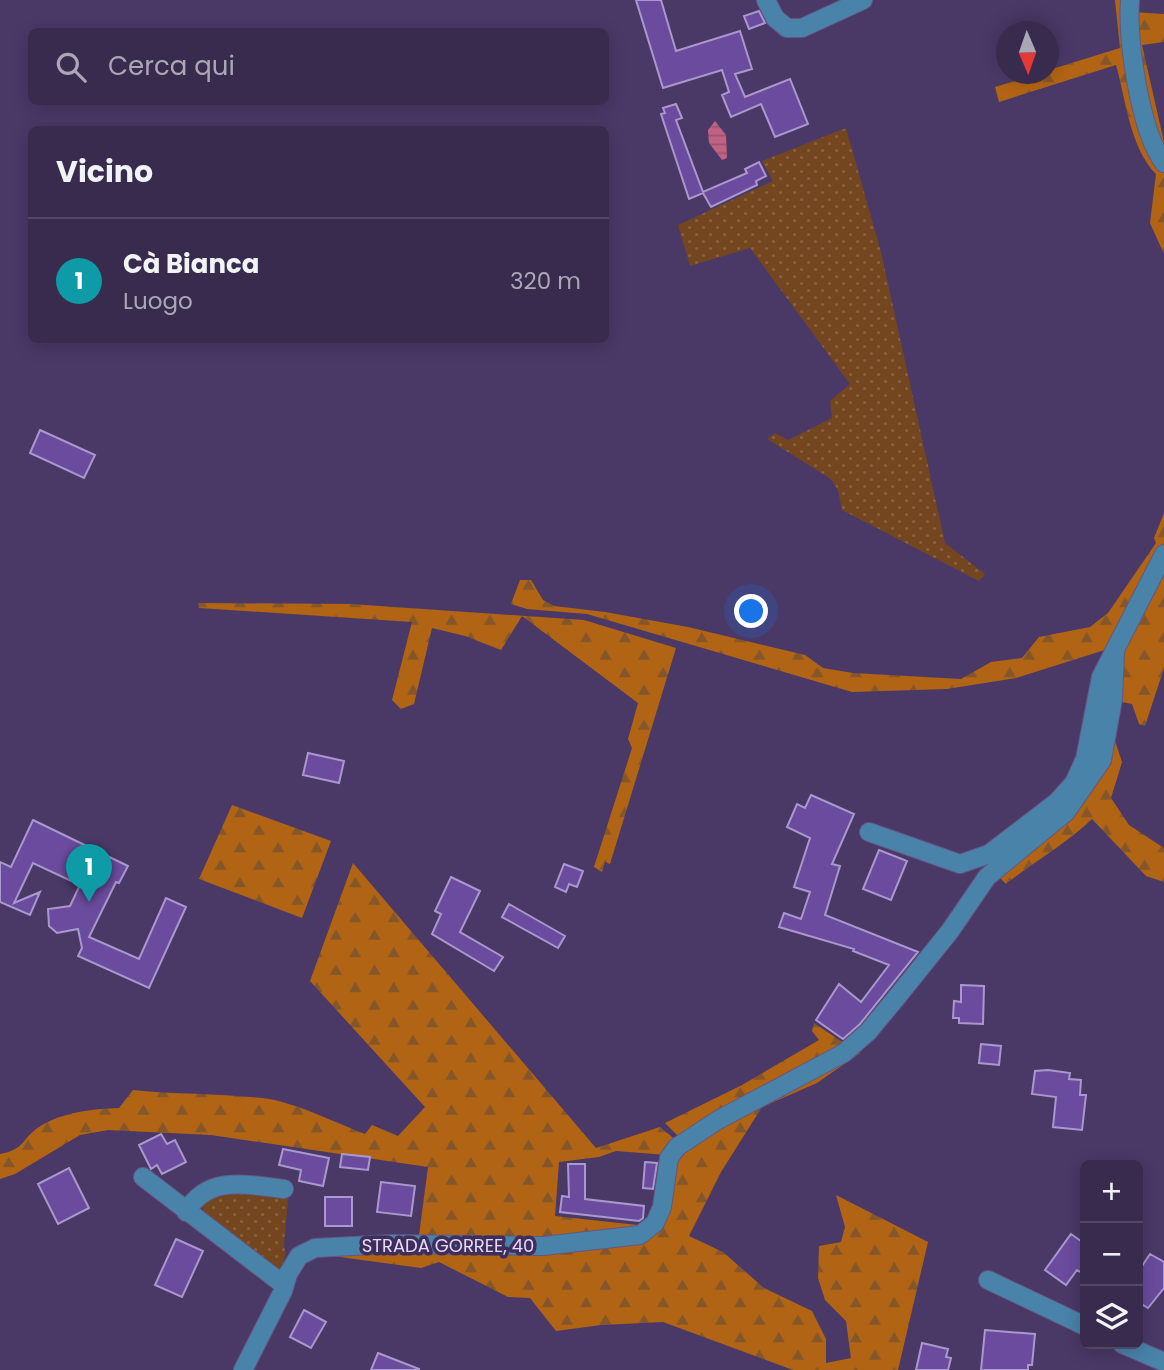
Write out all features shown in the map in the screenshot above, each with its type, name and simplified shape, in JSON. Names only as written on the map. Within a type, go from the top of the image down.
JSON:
[{"type":"street","points":[[766,0],[775,18],[787,28],[802,28],[863,0]]},
{"type":"street","points":[[1130,0],[1129,37],[1137,77],[1154,149],[1164,163]]},
{"type":"street","points":[[869,832],[960,863],[989,854],[1057,802],[1074,783],[1084,759],[1101,677],[1164,554]]},
{"type":"street","name":"STRADA GORREE, 40","points":[[243,1370],[299,1256],[315,1248],[390,1244],[543,1246],[640,1235],[655,1223],[662,1207],[669,1158],[677,1147],[700,1131],[844,1053],[867,1032],[897,997],[950,931],[987,877],[1066,812],[1102,760],[1113,699],[1115,651]]},
{"type":"street","points":[[143,1177],[284,1285]]},
{"type":"street","points":[[186,1212],[203,1192],[217,1185],[235,1183],[284,1189]]},
{"type":"street","points":[[988,1280],[1080,1324]]},
{"type":"street","points":[[1134,1349],[1164,1362]]},
{"type":"shaded area","points":[[715,121],[726,135],[727,158],[722,160],[709,143],[708,130]]},
{"type":"shaded area","points":[[846,128],[881,252],[945,543],[985,574],[979,581],[842,510],[838,490],[831,479],[767,439],[775,433],[788,440],[832,418],[830,401],[850,384],[750,248],[690,266],[678,225],[773,181],[762,161]]},
{"type":"shaded area","points":[[230,1188],[288,1199],[284,1246],[286,1253],[279,1274],[206,1222],[201,1202]]},
{"type":"green space","points":[[1115,0],[1126,0],[1164,170],[1164,254],[1150,223],[1156,174],[1140,151],[1130,123],[1116,65],[1059,83],[1059,67],[1120,48]]},
{"type":"green space","points":[[1132,12],[1164,14],[1164,42],[1142,45],[1164,142],[1164,158],[1156,148]]},
{"type":"green space","points":[[1005,84],[1056,84],[999,102],[995,87]]},
{"type":"green space","points":[[1164,513],[1164,543],[1111,648],[1016,678],[947,689],[852,692],[587,614],[527,609],[511,604],[520,580],[531,580],[543,600],[554,606],[688,627],[805,655],[823,668],[853,673],[961,679],[991,662],[1022,658],[1039,637],[1090,627],[1108,613],[1156,543],[1154,538]]},
{"type":"green space","points":[[1164,563],[1164,668],[1145,726],[1139,724],[1132,704],[1122,702],[1113,735],[1122,762],[1111,798],[1129,825],[1164,848],[1164,882],[1146,876],[1092,819],[1006,884],[998,876],[1070,815],[1106,678]]},
{"type":"green space","points":[[198,603],[351,604],[584,620],[676,648],[610,864],[605,862],[602,872],[594,867],[632,748],[628,739],[638,703],[522,616],[501,650],[465,636],[432,628],[414,704],[401,709],[392,700],[412,622],[199,608]]},
{"type":"green space","points":[[232,805],[331,841],[302,918],[199,879]]},
{"type":"green space","points":[[353,863],[596,1148],[660,1127],[678,1142],[667,1155],[616,1151],[599,1157],[559,1162],[555,1216],[647,1226],[606,1237],[418,1243],[428,1167],[211,1135],[108,1130],[80,1135],[15,1174],[0,1179],[0,1154],[15,1149],[33,1131],[68,1115],[88,1110],[119,1108],[133,1090],[269,1099],[304,1109],[365,1134],[372,1125],[398,1136],[425,1107],[310,981]]},
{"type":"green space","points":[[814,1023],[845,1044],[681,1139],[665,1123],[742,1085],[819,1040],[812,1031]]},
{"type":"green space","points":[[854,1049],[860,1053],[817,1083],[762,1107],[721,1172],[689,1236],[723,1252],[764,1288],[812,1311],[826,1339],[826,1363],[851,1358],[846,1321],[825,1300],[818,1278],[819,1246],[841,1242],[845,1227],[836,1195],[928,1242],[898,1370],[793,1370],[663,1322],[601,1325],[556,1331],[530,1298],[508,1297],[439,1262],[421,1268],[318,1254],[642,1237],[673,1159],[683,1146]]},
{"type":"building","points":[[636,0],[661,0],[676,51],[740,31],[752,69],[735,74],[745,97],[790,79],[808,124],[775,137],[761,104],[731,117],[722,95],[729,92],[722,70],[663,88]]},
{"type":"building","points":[[759,11],[765,23],[749,29],[744,16]]},
{"type":"building","points":[[676,104],[682,118],[676,120],[703,192],[747,173],[745,169],[759,162],[766,176],[756,181],[757,185],[711,207],[703,193],[689,199],[661,114],[665,113],[663,108]]},
{"type":"building","points":[[40,430],[95,455],[84,478],[30,453]]},
{"type":"building","points":[[308,753],[344,761],[339,783],[303,775]]},
{"type":"building","points":[[811,795],[854,814],[832,864],[840,866],[825,915],[918,952],[860,1024],[843,1039],[816,1020],[839,984],[861,1002],[889,965],[853,951],[854,949],[779,927],[784,913],[801,919],[810,892],[794,887],[810,838],[787,827],[797,804],[805,808]]},
{"type":"building","points":[[33,820],[128,866],[119,883],[116,882],[89,937],[139,959],[166,898],[186,907],[149,988],[78,956],[82,948],[78,929],[57,933],[49,926],[48,909],[70,906],[80,885],[33,863],[14,903],[40,892],[30,915],[0,902],[0,862],[11,867]]},
{"type":"building","points":[[879,850],[907,861],[891,900],[863,889]]},
{"type":"building","points":[[564,864],[583,871],[577,887],[569,884],[566,892],[555,887]]},
{"type":"building","points":[[451,877],[480,891],[460,932],[503,957],[494,971],[432,934],[441,914],[435,911]]},
{"type":"building","points":[[509,904],[565,936],[558,948],[502,917]]},
{"type":"building","points":[[961,985],[984,986],[983,1024],[959,1023],[959,1018],[953,1018],[954,1001],[961,1002]]},
{"type":"building","points":[[981,1044],[1001,1046],[999,1065],[979,1063]]},
{"type":"building","points":[[1035,1071],[1070,1073],[1069,1079],[1081,1080],[1080,1095],[1086,1095],[1082,1130],[1053,1127],[1056,1097],[1032,1094]]},
{"type":"building","points":[[161,1134],[167,1144],[175,1140],[186,1162],[162,1174],[157,1165],[151,1169],[139,1145]]},
{"type":"building","points":[[283,1149],[329,1158],[323,1186],[299,1181],[301,1170],[279,1165]]},
{"type":"building","points":[[342,1154],[370,1157],[368,1170],[340,1167]]},
{"type":"building","points":[[645,1162],[657,1163],[653,1189],[643,1188]]},
{"type":"building","points":[[568,1164],[585,1164],[585,1199],[644,1206],[643,1218],[639,1221],[560,1212],[562,1196],[569,1197]]},
{"type":"building","points":[[69,1168],[89,1208],[58,1224],[38,1184]]},
{"type":"building","points":[[381,1182],[415,1186],[411,1216],[377,1212]]},
{"type":"building","points":[[325,1197],[352,1197],[352,1226],[325,1226]]},
{"type":"building","points":[[1071,1234],[1080,1240],[1080,1272],[1077,1270],[1066,1285],[1045,1270]]},
{"type":"building","points":[[176,1239],[203,1251],[182,1297],[155,1285]]},
{"type":"building","points":[[1150,1254],[1164,1262],[1164,1288],[1148,1308],[1143,1305],[1143,1264]]},
{"type":"building","points":[[304,1310],[326,1322],[311,1348],[290,1337]]},
{"type":"building","points":[[985,1330],[1035,1334],[1032,1365],[1028,1365],[1028,1370],[981,1370]]},
{"type":"building","points":[[922,1343],[948,1349],[946,1357],[951,1358],[948,1370],[916,1370]]},
{"type":"building","points":[[378,1353],[419,1369],[419,1370],[371,1370]]},
{"type":"place","name":"Cà Bianca","points":[[89,902]]}]
